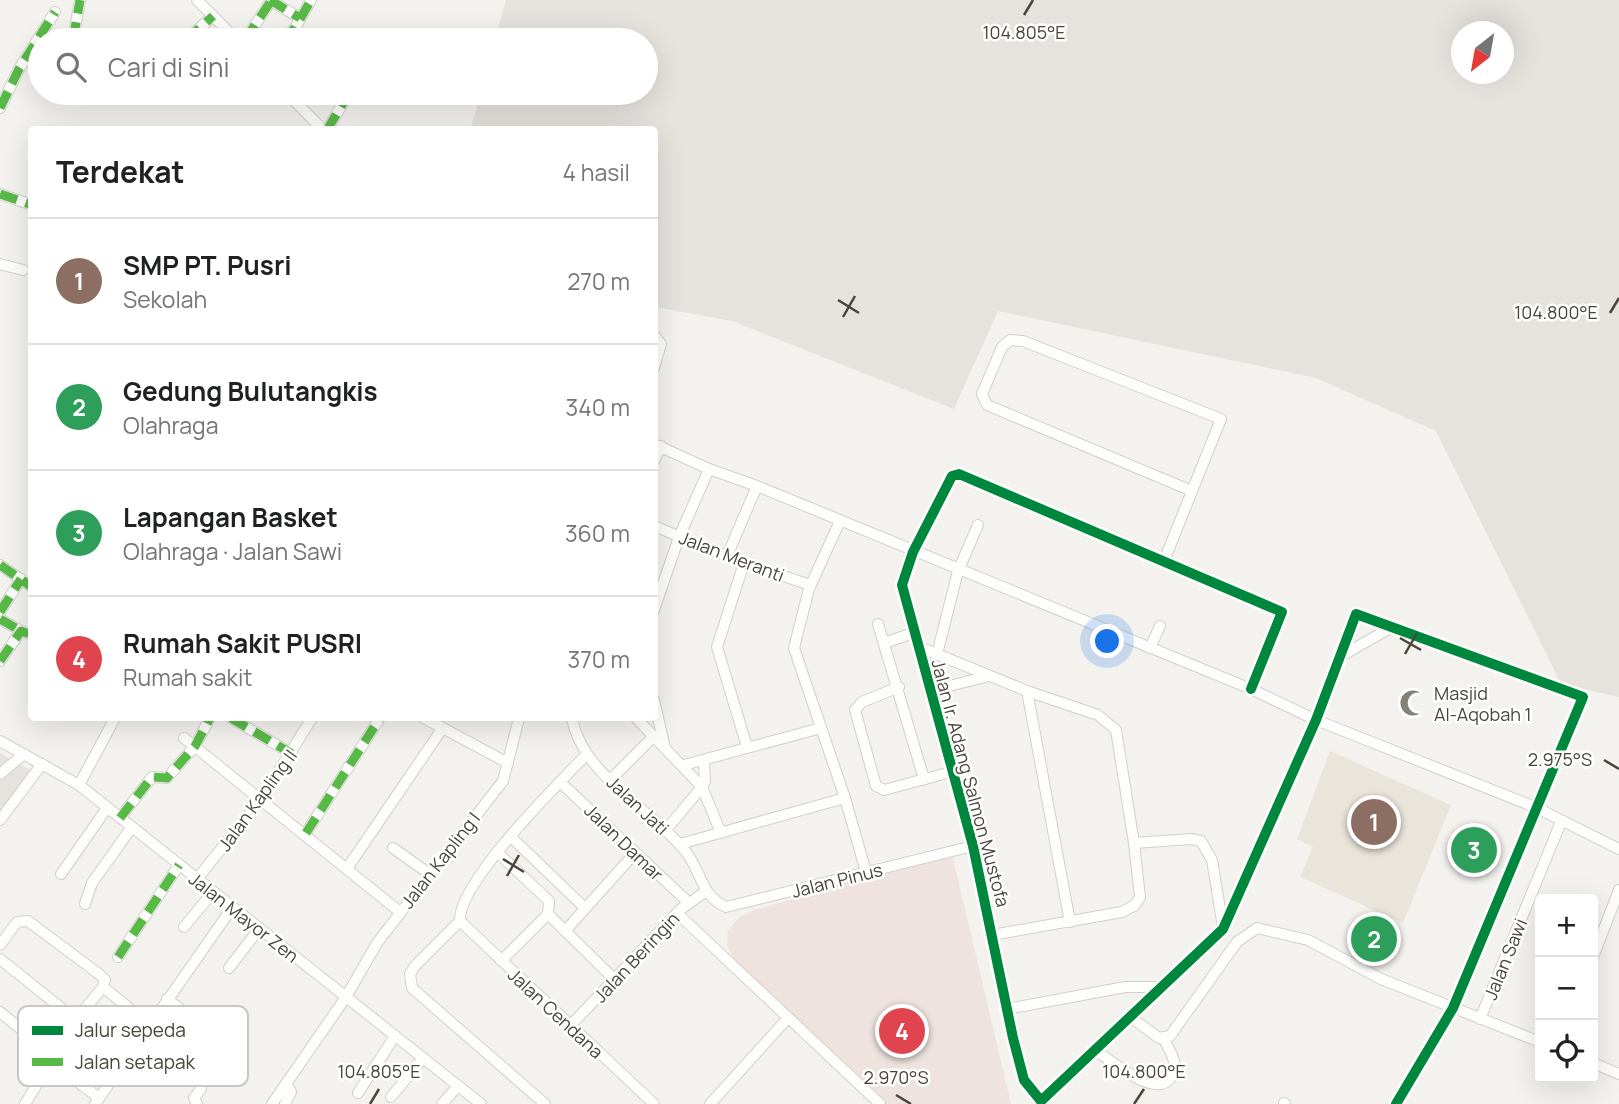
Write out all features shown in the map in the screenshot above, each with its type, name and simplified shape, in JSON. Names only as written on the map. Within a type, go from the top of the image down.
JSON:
[{"type":"street","points":[[75,28],[80,0]]},
{"type":"street","points":[[197,0],[225,28]]},
{"type":"street","points":[[253,28],[271,0],[300,18]]},
{"type":"street","points":[[292,28],[309,1]]},
{"type":"street","points":[[45,28],[55,12]]},
{"type":"street","points":[[200,28],[213,16]]},
{"type":"street","points":[[0,108],[28,57]]},
{"type":"street","points":[[302,105],[321,126]]},
{"type":"street","points":[[328,126],[341,105]]},
{"type":"street","points":[[0,194],[28,204]]},
{"type":"street","points":[[0,264],[23,270]]},
{"type":"street","points":[[1192,491],[987,405],[982,394],[1002,347],[1010,340],[1023,341],[1221,419],[1164,561],[1282,612],[1251,689]]},
{"type":"street","points":[[658,445],[709,469],[757,486],[958,571],[1251,689],[1316,720],[1535,807],[1619,849]]},
{"type":"street","points":[[658,598],[679,537],[709,469]]},
{"type":"street","name":"Jalan Ir. Adang Salmon Mustofa","points":[[1041,1103],[1024,1080],[973,846],[902,585],[913,552],[955,473],[1164,561]]},
{"type":"street","points":[[727,556],[757,486]]},
{"type":"street","points":[[840,520],[810,585],[794,649],[845,798],[866,872]]},
{"type":"street","points":[[937,654],[958,571],[978,525]]},
{"type":"street","name":"Jalan Meranti","points":[[658,528],[744,563],[810,585]]},
{"type":"street","points":[[744,563],[717,647],[747,747]]},
{"type":"street","points":[[0,565],[28,584]]},
{"type":"street","points":[[0,612],[21,579]]},
{"type":"street","points":[[1041,1103],[1223,929],[1316,720],[1356,614],[1583,697],[1453,1008],[1396,1104]]},
{"type":"street","points":[[0,619],[28,634]]},
{"type":"street","points":[[878,624],[899,687],[924,779]]},
{"type":"street","points":[[1150,648],[1160,626]]},
{"type":"street","points":[[1343,654],[1392,627]]},
{"type":"street","points":[[0,661],[21,631]]},
{"type":"street","points":[[884,643],[913,633]]},
{"type":"street","points":[[917,646],[1027,691],[1098,715],[1116,730],[1141,891],[1135,905],[1122,912],[992,935]]},
{"type":"street","points":[[929,691],[989,676]]},
{"type":"street","points":[[899,687],[857,706],[862,745],[879,790],[951,772]]},
{"type":"street","points":[[1027,691],[1070,922]]},
{"type":"street","points":[[658,718],[665,749]]},
{"type":"street","points":[[79,785],[113,721]]},
{"type":"street","points":[[120,818],[152,777],[168,777],[195,746],[208,721]]},
{"type":"street","points":[[236,721],[292,754]]},
{"type":"street","name":"Jalan Kapling II","points":[[197,880],[262,798],[310,721]]},
{"type":"street","points":[[306,833],[378,721]]},
{"type":"street","points":[[430,721],[508,763]]},
{"type":"street","name":"Jalan Kapling I","points":[[272,1104],[346,997],[377,943],[503,781],[518,721]]},
{"type":"street","name":"Jalan Jati","points":[[572,721],[574,732],[586,755],[680,844],[699,868],[705,892]]},
{"type":"street","points":[[639,721],[684,765],[702,787],[721,833]]},
{"type":"street","points":[[684,765],[704,762],[747,747],[821,728]]},
{"type":"street","points":[[348,867],[442,729]]},
{"type":"street","points":[[611,779],[653,737]]},
{"type":"street","points":[[184,738],[306,833],[400,912]]},
{"type":"street","name":"Jalan Mayor Zen","points":[[0,741],[79,785],[481,1104]]},
{"type":"street","points":[[0,774],[24,754]]},
{"type":"street","points":[[545,1104],[412,988],[410,974],[460,921],[459,908],[498,852],[586,755]]},
{"type":"street","points":[[666,831],[702,787],[704,762]]},
{"type":"street","points":[[0,820],[42,764]]},
{"type":"street","name":"Jalan Damar","points":[[559,782],[688,902]]},
{"type":"street","points":[[680,844],[845,798]]},
{"type":"street","points":[[61,874],[107,807]]},
{"type":"street","name":"Jalan Sawi","points":[[1480,1018],[1561,822]]},
{"type":"street","points":[[85,904],[92,883],[132,827]]},
{"type":"street","points":[[511,837],[585,908]]},
{"type":"street","points":[[1134,843],[1191,839],[1201,841],[1212,860],[1223,929]]},
{"type":"street","name":"Jalan Pinus","points":[[705,892],[713,901],[726,907],[740,905],[973,846]]},
{"type":"street","points":[[393,848],[431,875]]},
{"type":"street","points":[[498,852],[549,901],[548,914],[501,961]]},
{"type":"street","points":[[565,931],[635,853]]},
{"type":"street","points":[[118,957],[179,865]]},
{"type":"street","points":[[1217,889],[1240,892]]},
{"type":"street","points":[[1598,944],[1619,890]]},
{"type":"street","points":[[184,928],[213,892]]},
{"type":"street","name":"Jalan Beringin","points":[[570,1026],[688,902],[705,892]]},
{"type":"street","points":[[162,1006],[232,908]]},
{"type":"street","points":[[548,914],[614,979]]},
{"type":"street","points":[[677,914],[880,1104]]},
{"type":"street","points":[[0,946],[17,922],[28,921],[105,979],[103,987],[87,1006]]},
{"type":"street","name":"Jalan Cendana","points":[[460,921],[654,1104]]},
{"type":"street","points":[[1164,1039],[1181,1023],[1237,942],[1257,928],[1308,940],[1354,966],[1535,1040]]},
{"type":"street","points":[[229,968],[259,929]]},
{"type":"street","points":[[0,959],[59,1006]]},
{"type":"street","points":[[103,987],[126,1006]]},
{"type":"street","points":[[1007,1009],[1125,987],[1164,987]]},
{"type":"street","points":[[167,999],[176,1006]]},
{"type":"street","points":[[0,1012],[18,1027]]},
{"type":"street","points":[[1095,1050],[1133,1076],[1155,1085],[1166,1083],[1174,1075],[1176,1065],[1164,1039],[1129,1016]]},
{"type":"street","points":[[710,1104],[789,1018]]},
{"type":"street","points":[[358,1093],[395,1036]]},
{"type":"street","points":[[391,1097],[423,1058]]},
{"type":"street","points":[[1598,1065],[1619,1074]]},
{"type":"street","points":[[285,1104],[291,1095],[286,1083]]},
{"type":"street","points":[[25,1104],[36,1086]]},
{"type":"street","points":[[80,1086],[97,1101],[108,1086]]},
{"type":"street","points":[[442,1104],[458,1086]]},
{"type":"street","points":[[197,1104],[194,1098],[201,1089]]},
{"type":"shaded area","points":[[506,0],[1619,0],[1619,697],[1561,684],[1436,431],[1316,378],[998,311],[954,409],[732,321],[658,308],[658,126],[471,126],[477,105],[658,105],[658,28],[498,28]]},
{"type":"shaded area","points":[[1330,751],[1451,805],[1403,923],[1300,877],[1313,847],[1297,839]]},
{"type":"shaded area","points":[[0,753],[35,773],[0,820]]},
{"type":"shaded area","points":[[952,854],[1011,1104],[885,1104],[734,959],[727,945],[728,930],[740,917],[754,910]]},
{"type":"green space","points":[[1474,829],[1489,838],[1475,870],[1459,863]]},
{"type":"green space","points":[[1359,916],[1398,932],[1384,962],[1350,946]]},
{"type":"marked path","points":[[75,28],[80,0]]},
{"type":"marked path","points":[[270,0],[300,18]]},
{"type":"marked path","points":[[295,28],[311,0]]},
{"type":"marked path","points":[[253,28],[271,1]]},
{"type":"marked path","points":[[45,28],[55,12]]},
{"type":"marked path","points":[[200,28],[213,16]]},
{"type":"marked path","points":[[0,108],[28,55]]},
{"type":"marked path","points":[[329,126],[342,105]]},
{"type":"marked path","points":[[0,194],[28,204]]},
{"type":"marked path","points":[[0,565],[28,584]]},
{"type":"marked path","points":[[0,612],[21,579]]},
{"type":"marked path","points":[[0,619],[21,631]]},
{"type":"marked path","points":[[0,661],[21,631],[28,634]]},
{"type":"marked path","points":[[120,818],[152,777],[167,778],[195,746],[208,721]]},
{"type":"marked path","points":[[236,721],[292,754]]},
{"type":"marked path","points":[[306,833],[378,721]]},
{"type":"marked path","points":[[118,957],[179,865]]},
{"type":"cycle path","points":[[1251,689],[1282,612],[959,474],[952,476],[913,552],[902,585],[973,846],[1024,1080],[1041,1101],[1223,929],[1316,720],[1356,614],[1583,697],[1453,1008],[1396,1104]]},
{"type":"place","name":"Masjid Al-Aqobah 1","points":[[1413,703]]},
{"type":"place","name":"SMP PT. Pusri","points":[[1374,822]]},
{"type":"place","name":"Lapangan Basket","points":[[1474,850]]},
{"type":"place","name":"Gedung Bulutangkis","points":[[1374,939]]},
{"type":"place","name":"Rumah Sakit PUSRI","points":[[902,1031]]}]
